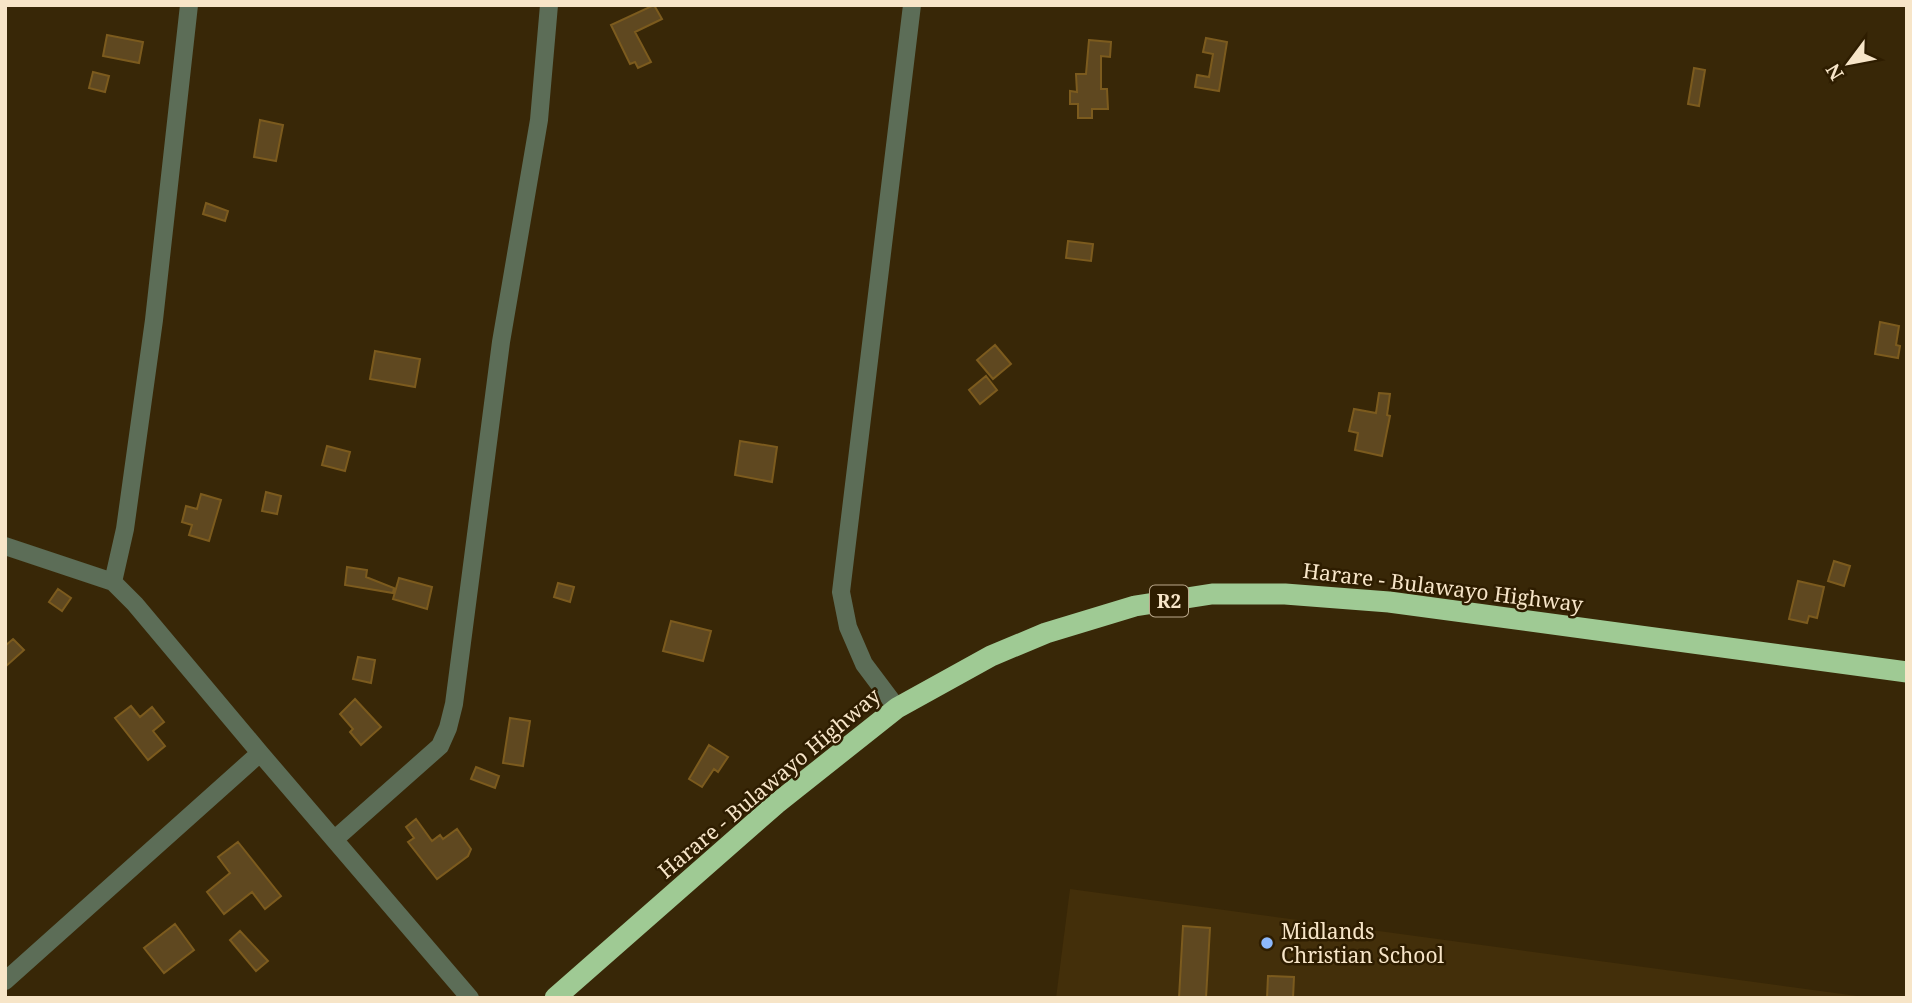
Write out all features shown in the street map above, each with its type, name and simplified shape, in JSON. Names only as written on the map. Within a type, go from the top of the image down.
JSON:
[{"type":"highway","name":"Harare - Bulawayo Highway","points":[[555,998],[776,804],[897,708],[991,656],[1046,634],[1135,606],[1212,594],[1285,594],[1389,602],[1907,672]]},
{"type":"street","points":[[113,582],[125,529],[154,320],[190,5]]},
{"type":"street","points":[[335,839],[440,746],[448,729],[454,704],[501,342],[539,120],[549,5]]},
{"type":"street","points":[[897,708],[864,664],[848,627],[841,592],[912,5]]},
{"type":"street","points":[[5,545],[113,582],[135,604],[470,998]]},
{"type":"street","points":[[5,981],[260,753]]},
{"type":"shaded area","name":"Midlands Christian School","points":[[1070,889],[1872,998],[1056,998]]},
{"type":"building","points":[[654,5],[662,19],[635,32],[651,62],[638,68],[635,62],[630,64],[611,25]]},
{"type":"building","points":[[107,35],[143,42],[139,63],[103,56]]},
{"type":"building","points":[[1206,38],[1227,42],[1219,91],[1195,87],[1197,75],[1209,77],[1213,54],[1203,52]]},
{"type":"building","points":[[1089,40],[1111,42],[1110,57],[1101,56],[1101,89],[1107,89],[1108,109],[1092,109],[1092,118],[1078,118],[1078,104],[1070,104],[1070,91],[1077,92],[1076,74],[1086,74]]},
{"type":"building","points":[[1694,68],[1705,70],[1699,106],[1688,104]]},
{"type":"building","points":[[93,72],[109,76],[105,92],[89,88]]},
{"type":"building","points":[[260,120],[283,125],[276,161],[254,157]]},
{"type":"building","points":[[206,203],[228,211],[225,221],[203,214]]},
{"type":"building","points":[[1068,241],[1093,244],[1091,261],[1066,258]]},
{"type":"building","points":[[1880,322],[1899,326],[1896,345],[1900,346],[1898,358],[1875,354]]},
{"type":"building","points":[[995,345],[1011,364],[993,379],[977,360]]},
{"type":"building","points":[[375,351],[420,359],[415,387],[370,379]]},
{"type":"building","points":[[986,376],[997,390],[980,404],[969,390]]},
{"type":"building","points":[[1379,393],[1390,394],[1387,415],[1390,416],[1382,456],[1355,450],[1358,433],[1349,431],[1354,409],[1376,413]]},
{"type":"building","points":[[740,441],[777,447],[772,482],[735,475]]},
{"type":"building","points":[[327,446],[350,452],[345,471],[322,465]]},
{"type":"building","points":[[266,492],[281,496],[277,514],[262,511]]},
{"type":"building","points":[[201,494],[221,500],[209,541],[189,535],[192,525],[182,522],[186,506],[197,509]]},
{"type":"building","points":[[1834,561],[1850,566],[1844,586],[1828,581]]},
{"type":"building","points":[[347,567],[367,570],[366,577],[394,588],[393,593],[345,585]]},
{"type":"building","points":[[399,578],[432,587],[427,609],[393,599]]},
{"type":"building","points":[[1798,581],[1824,587],[1817,618],[1809,616],[1807,623],[1789,619]]},
{"type":"building","points":[[558,583],[574,587],[570,602],[554,597]]},
{"type":"building","points":[[58,589],[71,598],[62,611],[49,602]]},
{"type":"building","points":[[671,621],[711,631],[703,661],[663,651]]},
{"type":"building","points":[[13,639],[24,650],[5,667],[5,646]]},
{"type":"building","points":[[358,657],[375,660],[371,683],[353,679]]},
{"type":"building","points":[[355,699],[381,727],[361,745],[350,732],[353,729],[340,714]]},
{"type":"building","points":[[131,706],[140,717],[152,707],[164,722],[153,731],[165,746],[148,760],[115,718]]},
{"type":"building","points":[[510,718],[530,721],[523,766],[503,763]]},
{"type":"building","points":[[709,745],[728,757],[718,772],[714,769],[702,787],[689,779]]},
{"type":"building","points":[[476,767],[499,776],[495,788],[471,779]]},
{"type":"building","points":[[416,819],[432,841],[440,835],[443,839],[457,829],[471,849],[468,856],[437,879],[408,842],[414,838],[406,827]]},
{"type":"building","points":[[238,842],[281,896],[265,909],[252,892],[224,914],[207,892],[230,873],[218,857]]},
{"type":"building","points":[[175,924],[194,950],[164,973],[144,948]]},
{"type":"building","points":[[1183,926],[1210,928],[1206,998],[1179,998]]},
{"type":"building","points":[[240,931],[268,961],[256,971],[230,940]]},
{"type":"building","points":[[1268,976],[1294,977],[1293,998],[1267,998]]},
{"type":"place","name":"Midlands Christian School","points":[[1267,943]]}]
